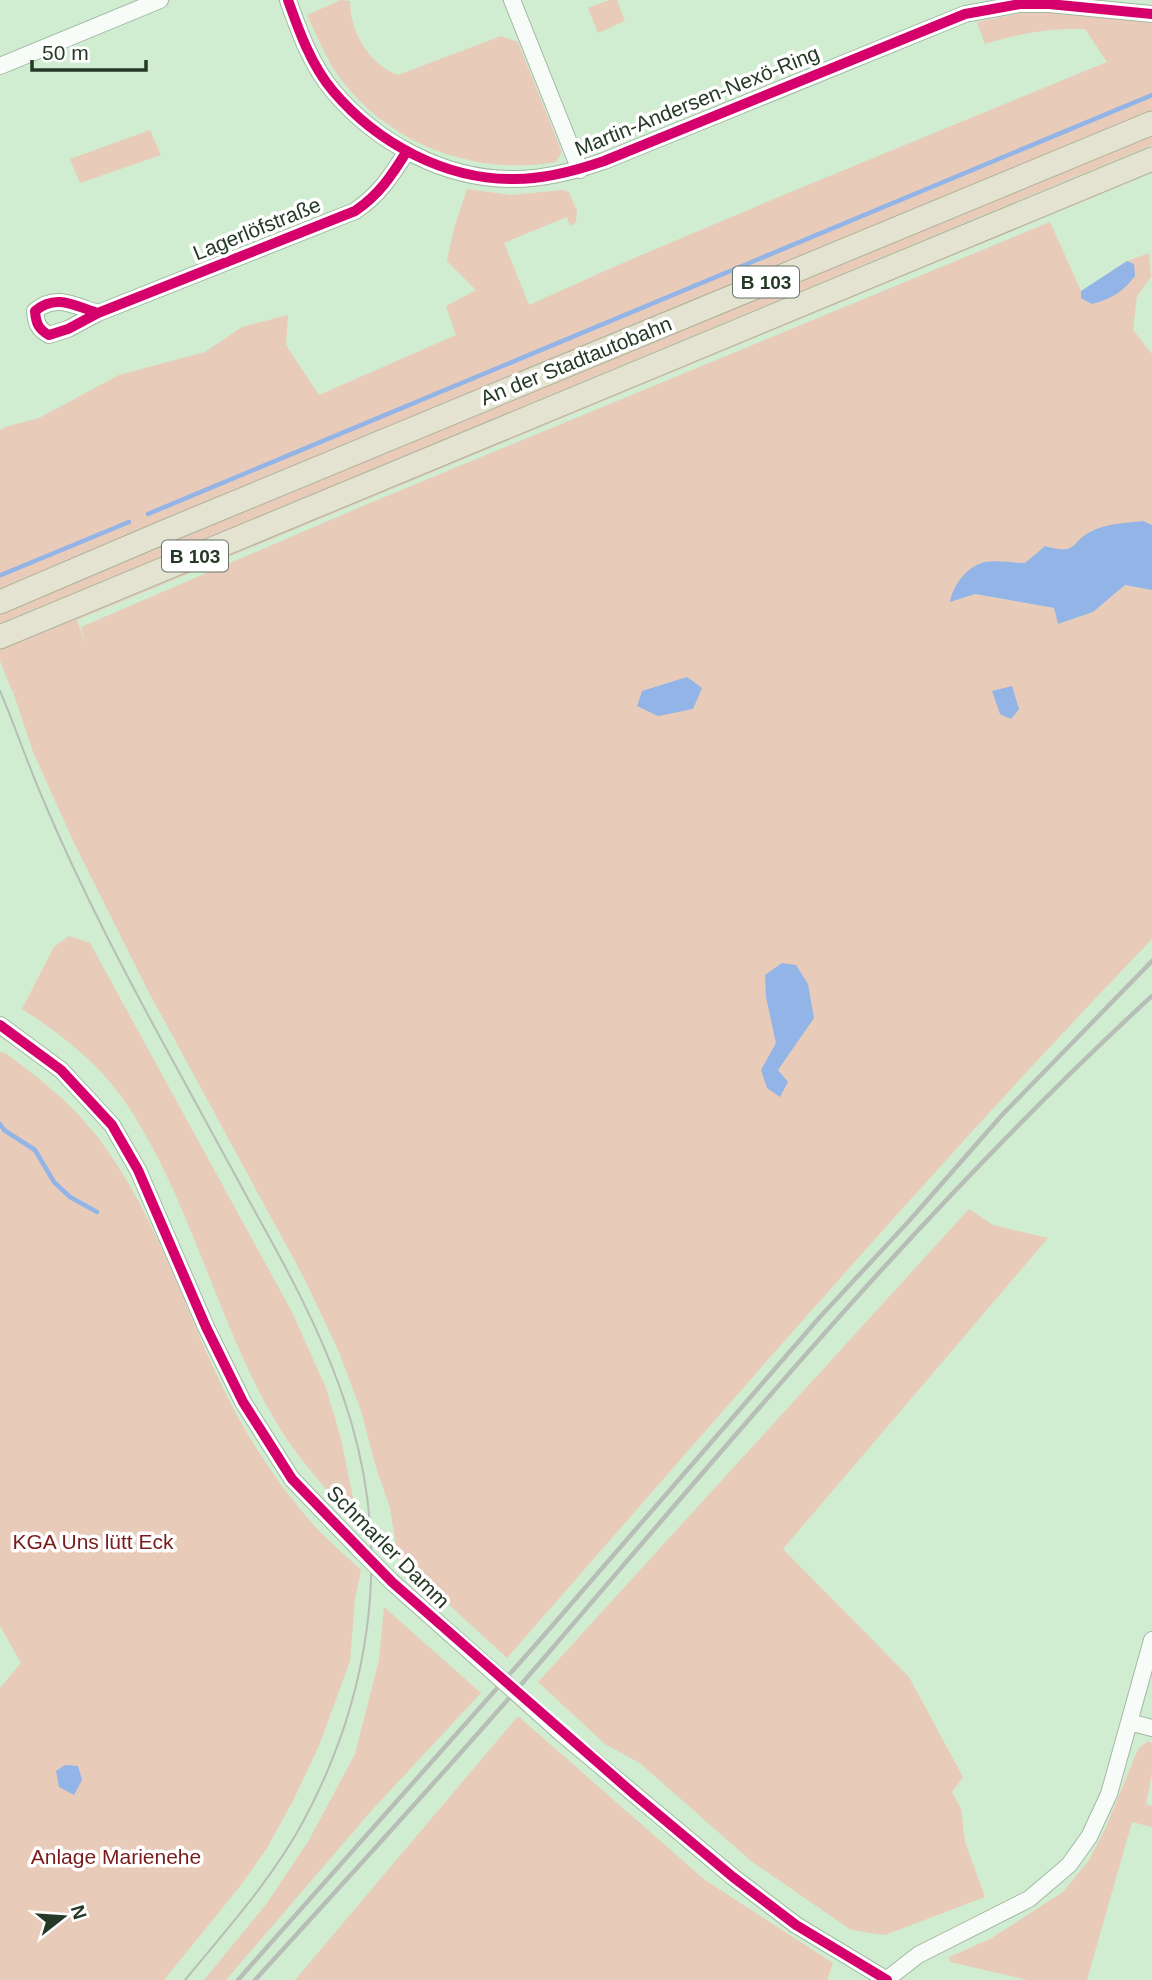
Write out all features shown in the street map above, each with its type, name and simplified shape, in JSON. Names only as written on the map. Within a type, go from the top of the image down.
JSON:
[{"type":"highway","name":"An der Stadtautobahn","points":[[0,602],[177,526],[1152,123]]},
{"type":"highway","name":"An der Stadtautobahn","points":[[0,637],[1152,159]]},
{"type":"street","points":[[0,66],[160,0]]},
{"type":"street","name":"Martin-Andersen-Nexö-Ring","points":[[288,0],[311,56],[331,90],[359,118],[388,141],[439,166],[513,179],[580,170],[964,7],[1049,4],[1152,14]]},
{"type":"street","points":[[512,0],[580,170]]},
{"type":"street","name":"Lagerlöfstraße","points":[[99,313],[355,211],[384,187],[407,151]]},
{"type":"street","name":"Schmarler Damm","points":[[0,1025],[61,1070],[112,1125],[138,1170],[206,1327],[243,1402],[292,1479],[392,1582],[561,1732],[754,1893],[796,1925],[886,1980]]},
{"type":"street","points":[[886,1980],[918,1955],[1029,1899],[1069,1865],[1089,1837],[1109,1794],[1152,1640]]},
{"type":"street","points":[[1129,1722],[1152,1728]]},
{"type":"green space","points":[[341,0],[350,1],[353,24],[363,46],[378,63],[398,75],[501,36],[518,42],[562,152],[556,162],[492,164],[460,158],[430,148],[402,134],[376,116],[353,94],[333,68],[307,15]]},
{"type":"green space","points":[[609,0],[617,0],[625,21],[598,33],[588,8]]},
{"type":"green space","points":[[1059,10],[1152,23],[1152,112],[0,590],[0,430],[5,427],[39,418],[119,375],[205,352],[242,327],[288,315],[286,345],[319,395],[456,335],[446,306],[476,290],[447,261],[467,189],[511,195],[563,190],[569,192],[577,211],[576,222],[570,226],[567,217],[504,243],[529,305],[788,193],[1107,62],[1085,29],[1035,32],[985,44],[977,22],[1021,13]]},
{"type":"green space","points":[[150,130],[161,155],[80,183],[70,159]]},
{"type":"green space","points":[[1152,135],[1152,145],[0,624],[0,611]]},
{"type":"green space","points":[[1152,168],[1152,173],[77,620],[85,643],[81,627],[365,505],[1050,222],[1081,291],[1081,298],[1134,264],[1127,261],[1149,253],[1151,277],[1137,296],[1133,330],[1152,354],[1152,525],[1143,521],[1090,531],[1070,549],[1060,550],[1045,546],[1025,563],[985,562],[950,601],[975,594],[1054,608],[1058,624],[1093,612],[1125,585],[1152,590],[1152,939],[906,1205],[507,1658],[398,1558],[390,1508],[361,1411],[339,1352],[304,1278],[146,987],[75,845],[33,752],[13,692],[16,690],[12,691],[0,661],[0,647]]},
{"type":"green space","points":[[69,936],[90,943],[292,1312],[326,1388],[341,1439],[359,1527],[297,1453],[279,1427],[238,1346],[166,1175],[121,1096],[100,1070],[75,1048],[22,1009],[54,947]]},
{"type":"green space","points":[[0,1052],[17,1062],[62,1099],[92,1130],[114,1160],[166,1258],[210,1361],[264,1461],[311,1522],[361,1570],[355,1599],[350,1661],[320,1743],[293,1801],[267,1848],[241,1885],[164,1980],[0,1980],[0,1688],[21,1663],[0,1626]]},
{"type":"green space","points":[[969,1209],[993,1225],[1048,1238],[783,1549],[909,1677],[963,1777],[952,1792],[961,1809],[965,1842],[985,1897],[885,1935],[851,1930],[751,1861],[641,1764],[605,1744],[538,1682]]},
{"type":"green space","points":[[384,1607],[481,1693],[372,1810],[226,1980],[204,1980],[267,1903],[309,1840],[355,1754],[379,1660]]},
{"type":"green space","points":[[518,1716],[705,1880],[833,1963],[827,1980],[295,1980]]},
{"type":"green space","points":[[1148,1741],[1152,1743],[1152,1774],[1146,1804],[1152,1806],[1152,1827],[1132,1822],[1087,1980],[1028,1980],[950,1962],[949,1957],[990,1939],[1063,1892],[1089,1860],[1106,1827],[1138,1749]]},
{"type":"water","points":[[1127,261],[1134,264],[1135,276],[1121,291],[1092,304],[1081,298],[1081,291]]},
{"type":"water","points":[[1143,521],[1152,525],[1152,590],[1125,585],[1093,612],[1058,624],[1054,608],[975,594],[950,602],[962,577],[978,564],[995,561],[1025,563],[1045,546],[1069,548],[1086,534],[1100,528]]},
{"type":"water","points":[[687,677],[702,688],[693,709],[658,716],[637,706],[642,691]]},
{"type":"water","points":[[1012,686],[1019,709],[1011,719],[1000,714],[992,691]]},
{"type":"water","points":[[782,963],[796,965],[808,984],[814,1018],[778,1070],[788,1082],[780,1097],[767,1088],[761,1070],[776,1043],[766,997],[765,975]]},
{"type":"water","points":[[65,1765],[78,1766],[82,1780],[74,1795],[59,1787],[56,1771]]},
{"type":"waterway","points":[[148,514],[1152,95]]},
{"type":"waterway","points":[[1,575],[129,522]]},
{"type":"waterway","points":[[0,1124],[4,1130],[35,1150],[54,1182],[70,1197],[97,1212]]},
{"type":"tram line","points":[[0,691],[42,797],[90,902],[311,1318],[334,1371],[352,1425],[364,1476],[370,1527],[371,1577],[367,1627],[358,1677],[344,1726],[326,1774],[292,1841],[249,1903],[185,1980]]},
{"type":"railway","points":[[238,1980],[539,1641],[819,1318],[1002,1115],[1152,961]]},
{"type":"railway","points":[[255,1980],[404,1817],[841,1314],[993,1152],[1152,996]]},
{"type":"cycle path","points":[[288,0],[301,36],[318,70],[333,91],[370,127],[414,155],[438,165],[489,178],[515,179],[560,174],[604,161],[965,14],[1020,4],[1049,4],[1152,14]]},
{"type":"cycle path","points":[[98,313],[58,302],[35,311],[38,325],[49,335],[355,211],[378,191],[407,151]]},
{"type":"cycle path","points":[[0,1025],[61,1070],[112,1125],[138,1170],[206,1327],[243,1402],[292,1479],[392,1582],[635,1795],[733,1877],[796,1925],[887,1980]]},
{"type":"park label","name":"KGA Uns lütt Eck","points":[[93,1542]]},
{"type":"park label","name":"Anlage Marienehe","points":[[116,1857]]}]
